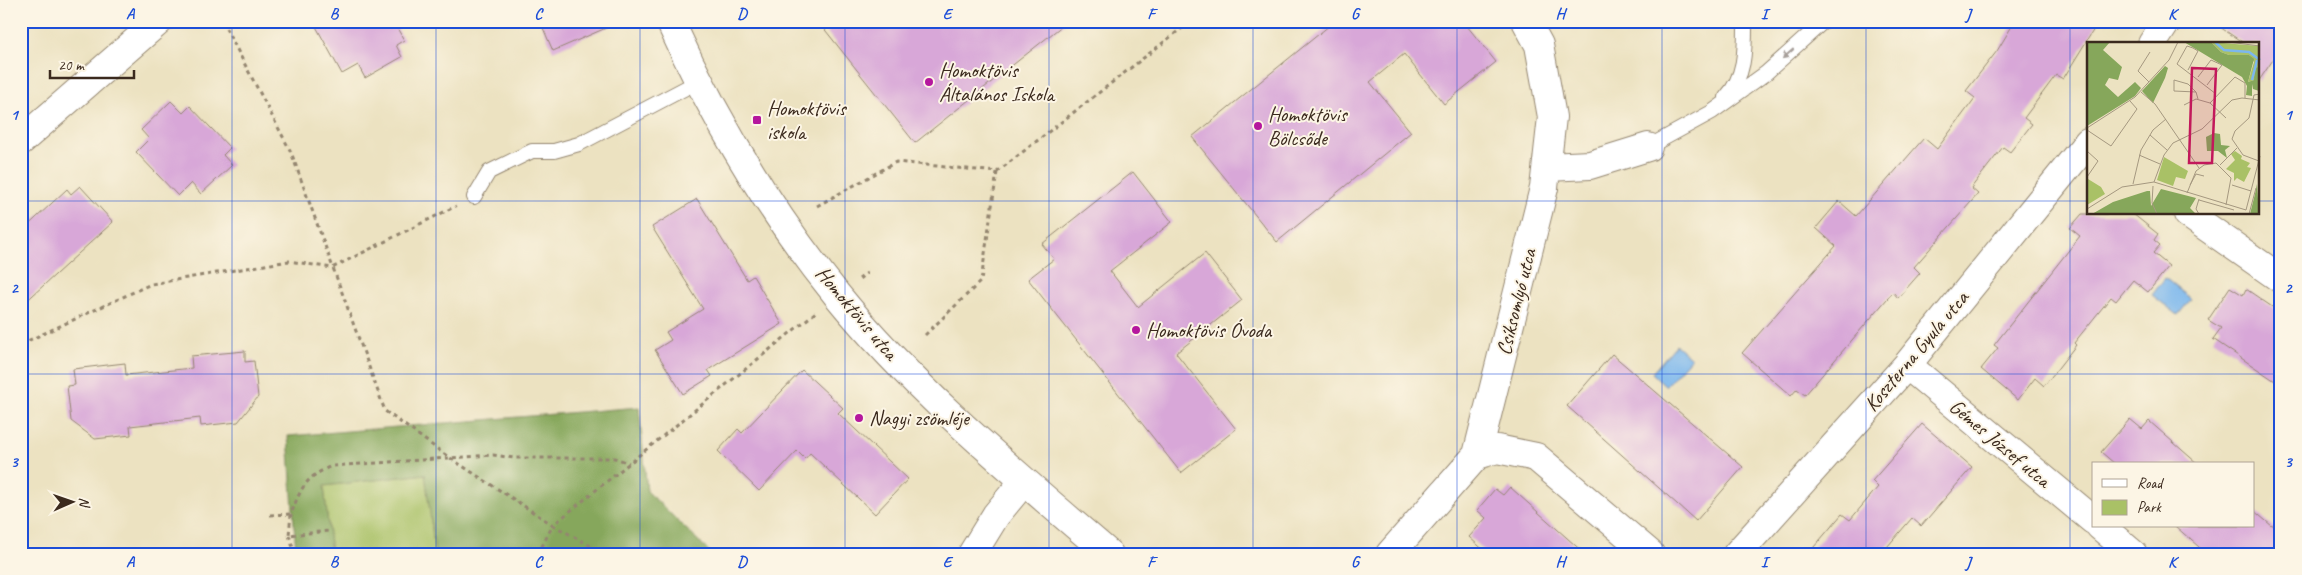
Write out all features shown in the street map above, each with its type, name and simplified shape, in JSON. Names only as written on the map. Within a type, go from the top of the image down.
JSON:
[{"type":"street","points":[[21,141],[159,21]]},
{"type":"street","name":"Homoktövis utca","points":[[670,21],[697,82],[756,181],[838,295],[891,355],[1024,481],[1108,554]]},
{"type":"street","name":"Csíksomlyó utca","points":[[1390,554],[1477,455],[1544,188],[1547,167],[1552,117],[1539,45],[1526,21]]},
{"type":"street","points":[[2153,42],[2167,21]]},
{"type":"street","name":"Koszterna Gyula utca","points":[[1737,554],[1907,365],[2087,144]]},
{"type":"street","points":[[1547,167],[1590,165],[1648,147]]},
{"type":"street","points":[[2189,215],[2281,279]]},
{"type":"street","name":"Gémes József utca","points":[[1907,365],[2092,519]]},
{"type":"street","points":[[1477,455],[1497,449],[1536,457],[1650,554]]},
{"type":"street","points":[[972,554],[996,515],[1024,481]]},
{"type":"street","points":[[2102,528],[2133,554]]},
{"type":"lane","points":[[1712,112],[1736,86],[1745,56],[1744,21]]},
{"type":"lane","points":[[1648,147],[1712,112],[1766,73],[1824,21]]},
{"type":"lane","points":[[474,197],[489,172],[532,151],[554,151],[578,144],[697,82]]},
{"type":"path","points":[[222,21],[291,152],[385,411],[447,456],[552,524],[605,554]]},
{"type":"path","points":[[817,206],[896,162],[997,172],[1191,21]]},
{"type":"path","points":[[925,335],[981,281],[997,172]]},
{"type":"path","points":[[21,344],[151,284],[289,261],[332,268],[474,197]]},
{"type":"path","points":[[538,554],[552,524],[811,316]]},
{"type":"path","points":[[295,554],[289,535],[291,514],[301,488],[315,473],[332,466],[447,456],[615,458],[629,463]]},
{"type":"path","points":[[270,515],[291,514]]},
{"type":"path","points":[[289,535],[329,531]]},
{"type":"green space","points":[[639,407],[647,491],[712,554],[435,554],[425,474],[324,486],[331,554],[296,554],[288,436]]},
{"type":"green space","points":[[426,474],[435,554],[331,554],[324,486]]},
{"type":"water","points":[[2165,278],[2191,299],[2178,315],[2152,295]]},
{"type":"water","points":[[1676,345],[1691,358],[1666,386],[1652,373]]},
{"type":"building","points":[[313,21],[393,21],[404,40],[396,45],[402,57],[365,78],[358,65],[342,74]]},
{"type":"building","points":[[540,21],[622,21],[553,51]]},
{"type":"building","name":"Homoktövis Általános Iskola","points":[[818,21],[1068,21],[915,143]]},
{"type":"building","name":"Homoktövis Bölcsőde","points":[[1335,21],[1463,21],[1496,62],[1444,104],[1404,54],[1370,82],[1411,132],[1277,242],[1192,137]]},
{"type":"building","points":[[2015,21],[2099,21],[2063,79],[2056,75],[2024,118],[2032,124],[2010,152],[2003,147],[1971,188],[1978,194],[1914,267],[1920,273],[1898,298],[1893,292],[1805,395],[1797,389],[1791,396],[1742,353],[1836,246],[1816,228],[1839,201],[1856,216],[1924,138],[1937,149],[1975,98],[1966,91],[1997,51]]},
{"type":"building","points":[[2211,21],[2281,21],[2281,48],[2260,79],[2260,42],[2242,42]]},
{"type":"building","points":[[171,101],[183,113],[190,106],[230,148],[223,155],[232,165],[201,194],[191,183],[178,196],[136,152],[149,139],[141,130]]},
{"type":"building","name":"Homoktövis Óvoda","points":[[1133,172],[1172,222],[1110,271],[1138,307],[1205,253],[1242,300],[1176,353],[1236,429],[1181,473],[1028,279],[1054,259],[1042,244]]},
{"type":"building","points":[[80,186],[113,222],[21,306],[21,232],[67,189],[71,194]]},
{"type":"building","points":[[697,199],[747,280],[753,276],[782,324],[708,370],[712,376],[683,394],[655,350],[671,340],[666,332],[703,309],[652,227]]},
{"type":"building","points":[[2082,214],[2134,215],[2158,234],[2154,240],[2160,245],[2153,253],[2169,266],[2148,292],[2133,280],[2116,301],[2111,297],[2074,343],[2076,345],[2044,386],[2035,378],[2018,400],[1981,369],[1998,348],[1994,345],[2080,236],[2070,228]]},
{"type":"building","points":[[2230,287],[2243,295],[2246,289],[2281,313],[2281,385],[2213,339],[2221,328],[2208,320]]},
{"type":"building","points":[[245,351],[245,362],[254,361],[258,397],[238,422],[201,426],[200,418],[130,426],[131,435],[95,439],[71,421],[67,386],[75,385],[73,369],[125,363],[126,375],[192,368],[191,356]]},
{"type":"building","points":[[1612,354],[1743,467],[1696,521],[1567,406]]},
{"type":"building","points":[[802,370],[843,408],[838,413],[908,479],[875,514],[810,453],[805,459],[797,451],[759,491],[718,451],[738,429],[742,433]]},
{"type":"building","points":[[2130,419],[2142,429],[2149,421],[2196,462],[2113,462],[2101,452]]},
{"type":"building","points":[[1922,424],[1972,467],[1921,526],[1912,518],[1881,554],[1808,554],[1842,514],[1850,520],[1878,487],[1872,481]]},
{"type":"building","points":[[1510,487],[1585,554],[1488,554],[1469,537],[1486,518],[1477,510],[1495,489],[1503,495]]},
{"type":"building","points":[[2254,511],[2272,526],[2281,526],[2281,554],[2207,554],[2177,528],[2254,528]]},
{"type":"place","name":"Homoktövis Általános Iskola","points":[[929,82]]},
{"type":"place","name":"Homoktövis iskola","points":[[757,120]]},
{"type":"place","name":"Homoktövis Bölcsőde","points":[[1258,126]]},
{"type":"place","name":"Homoktövis Óvoda","points":[[1136,330]]},
{"type":"place","name":"Nagyi zsömléje","points":[[859,418]]}]
